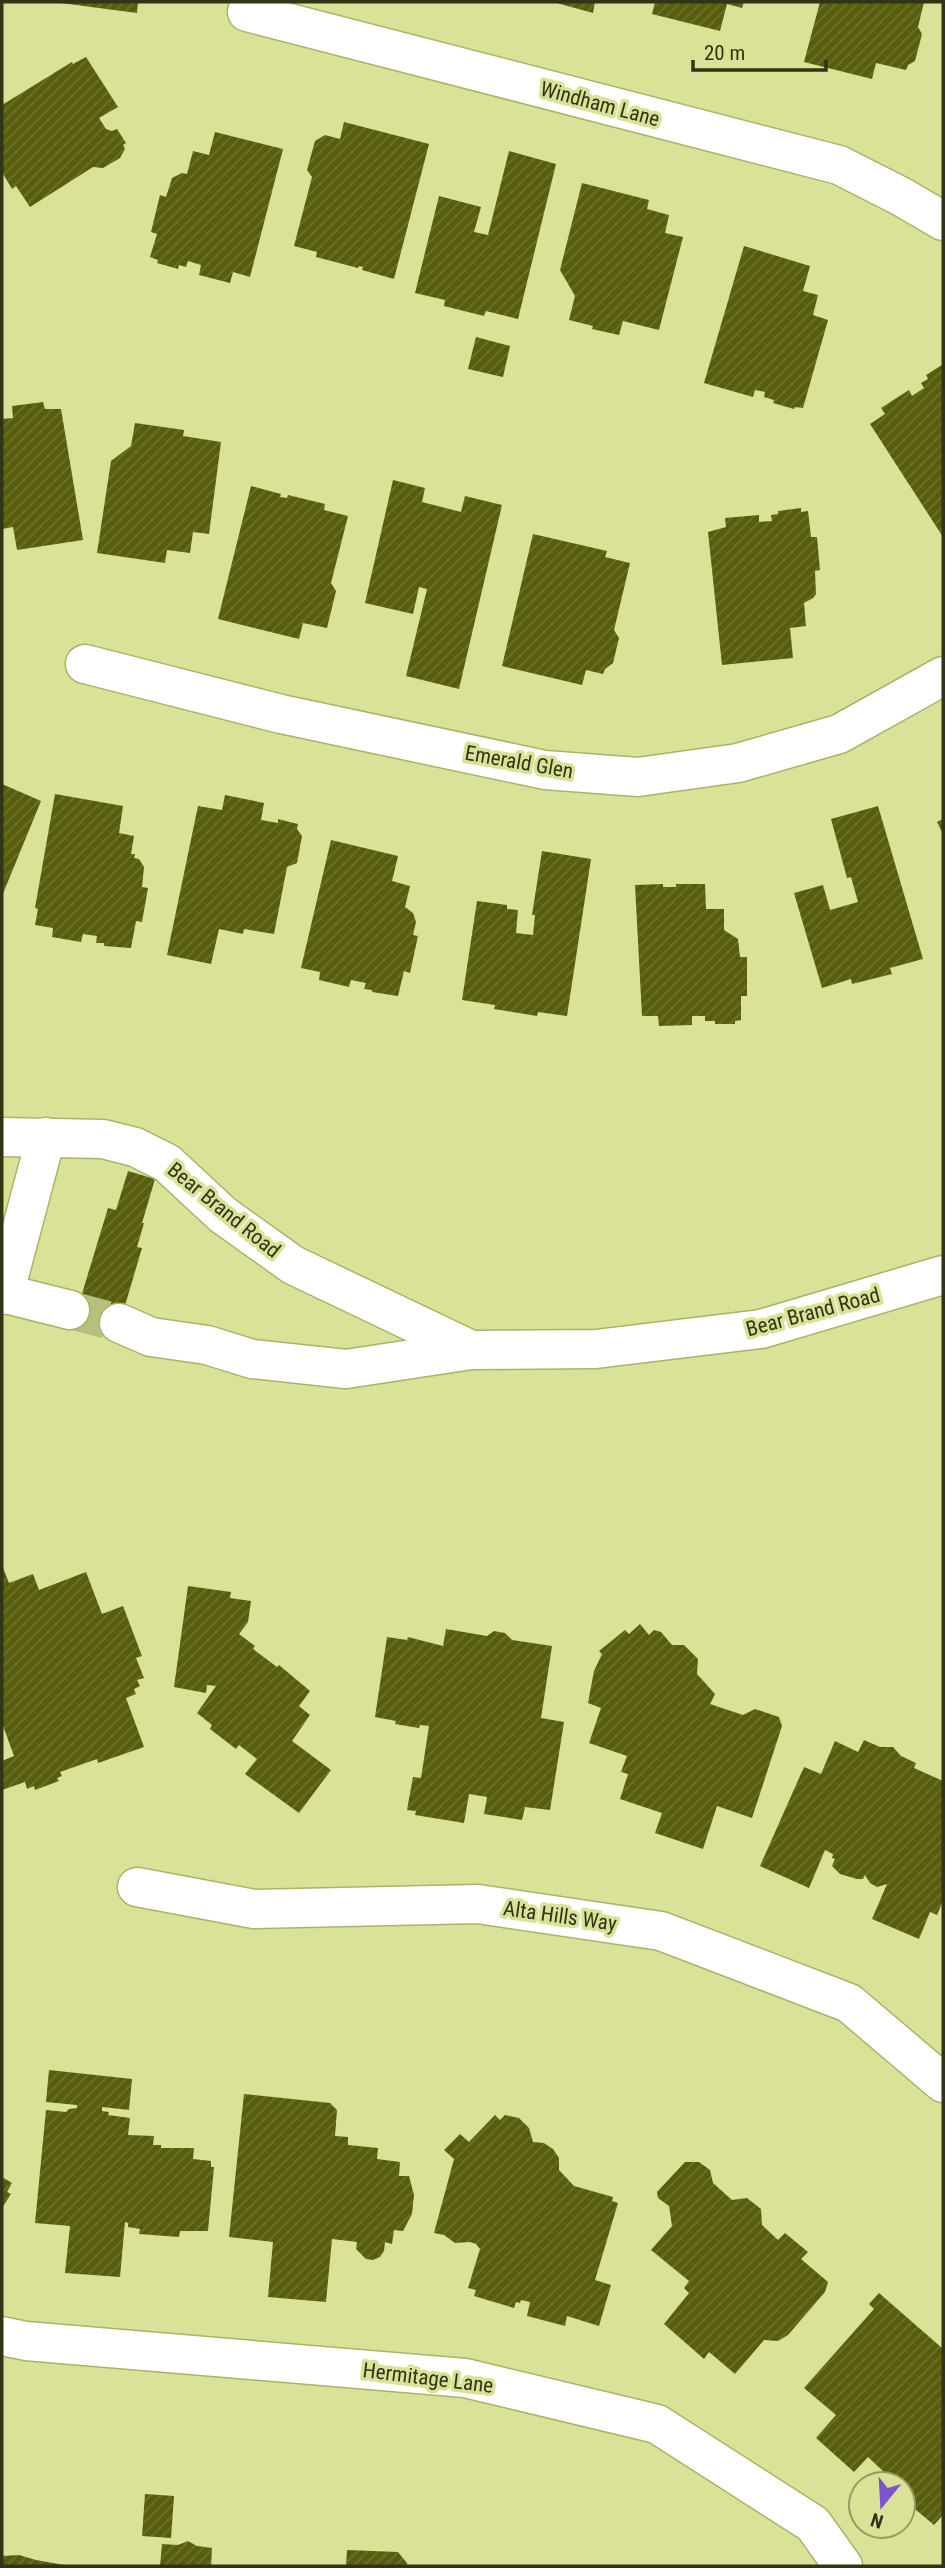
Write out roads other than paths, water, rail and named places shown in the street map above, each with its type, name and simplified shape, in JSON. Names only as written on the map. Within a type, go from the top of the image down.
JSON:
[{"type":"street","name":"Windham Lane","points":[[247,12],[838,165],[943,221]]},
{"type":"street","name":"Emerald Glen","points":[[85,664],[281,714],[545,770],[638,776],[738,763],[839,734],[943,676]]},
{"type":"street","name":"Bear Brand Road","points":[[2,1137],[103,1139],[135,1147],[167,1163],[223,1215],[293,1265],[471,1350]]},
{"type":"street","points":[[46,1137],[3,1294],[70,1310]]},
{"type":"street","name":"Bear Brand Road","points":[[119,1323],[151,1337],[207,1345],[252,1359],[346,1369],[471,1350],[596,1349],[761,1329],[943,1275]]},
{"type":"street","name":"Alta Hills Way","points":[[137,1887],[254,1909],[478,1904],[661,1931],[849,2003],[943,2083]]},
{"type":"street","name":"Hermitage Lane","points":[[2,2336],[465,2378],[657,2424],[813,2524],[843,2566]]},
{"type":"tunnel","points":[[70,1310],[119,1323]]}]
